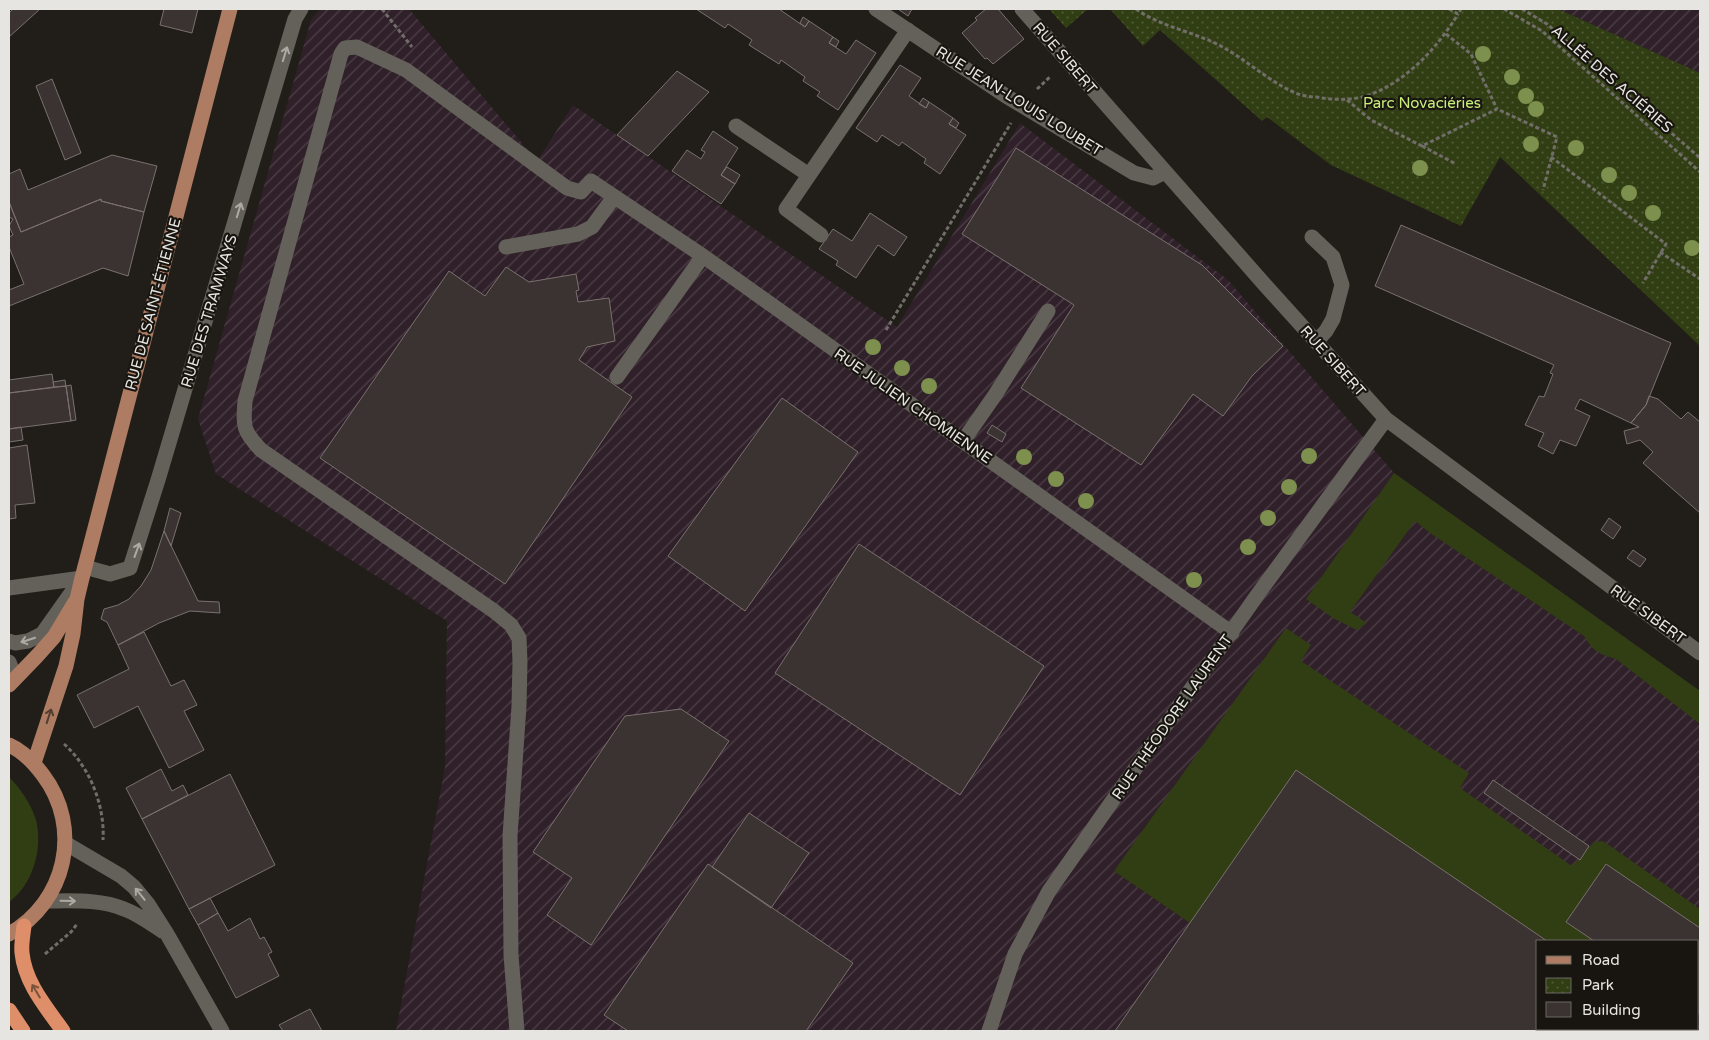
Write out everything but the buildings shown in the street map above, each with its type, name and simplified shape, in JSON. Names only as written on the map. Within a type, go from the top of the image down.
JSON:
[{"type":"highway","points":[[24,926],[22,952],[25,968],[33,987],[63,1031]]},
{"type":"highway","points":[[9,1010],[23,1031]]},
{"type":"main road","name":"RUE DE SAINT-ÉTIENNE","points":[[34,763],[66,666],[83,572],[230,9]]},
{"type":"main road","name":"RUE DE SAINT-ÉTIENNE","points":[[12,682],[54,637],[77,599]]},
{"type":"main road","points":[[9,744],[34,763],[51,786],[62,813],[65,842],[63,863],[56,883],[46,901],[24,926],[9,934]]},
{"type":"street","name":"RUE DES TRAMWAYS","points":[[83,572],[110,574],[130,568],[295,19],[301,9]]},
{"type":"street","name":"RUE JEAN-LOUIS LOUBET","points":[[876,9],[1006,96],[1134,173],[1154,178],[1165,172]]},
{"type":"street","name":"RUE SIBERT","points":[[1022,9],[1386,419],[1700,653]]},
{"type":"street","points":[[821,234],[786,209],[908,30]]},
{"type":"street","name":"RUE JULIEN CHOMIENNE","points":[[517,1031],[511,955],[510,836],[519,706],[519,638],[511,625],[494,611],[262,450],[248,437],[244,422],[245,401],[341,54],[345,48],[357,47],[406,70],[567,188],[581,192],[591,181],[703,256],[1232,633]]},
{"type":"street","points":[[736,126],[809,175]]},
{"type":"street","points":[[506,247],[578,234],[592,227],[614,197]]},
{"type":"street","points":[[1312,237],[1333,257],[1342,285],[1334,319],[1326,332],[1316,342]]},
{"type":"street","points":[[617,377],[703,256]]},
{"type":"street","points":[[962,441],[995,395],[1048,311]]},
{"type":"street","name":"RUE THÉODORE LAURENT","points":[[989,1031],[1015,954],[1049,891],[1386,419]]},
{"type":"street","points":[[9,588],[83,572]]},
{"type":"street","points":[[9,641],[15,643],[28,642],[42,634],[83,572]]},
{"type":"street","points":[[9,662],[12,682]]},
{"type":"street","points":[[65,842],[121,876],[134,887],[148,904],[167,934],[181,962],[222,1031]]},
{"type":"street","points":[[46,901],[108,904],[123,908],[167,934]]},
{"type":"path","points":[[1136,9],[1144,15],[1198,35],[1227,49],[1300,95],[1324,99],[1346,99],[1369,95],[1398,79],[1425,57],[1446,34],[1461,9]]},
{"type":"path","points":[[1449,9],[1458,14]]},
{"type":"path","name":"ALLÉE DES ACIÉRIES","points":[[1504,9],[1542,32],[1700,172]]},
{"type":"path","points":[[1522,9],[1547,24],[1700,158]]},
{"type":"path","points":[[1446,34],[1471,54],[1497,108],[1557,137],[1543,190]]},
{"type":"path","points":[[1036,90],[1057,71]]},
{"type":"path","points":[[1346,99],[1371,120],[1456,164]]},
{"type":"path","points":[[1422,146],[1497,108]]},
{"type":"path","points":[[886,330],[1015,116]]},
{"type":"path","points":[[1551,157],[1666,244],[1643,283]]},
{"type":"path","points":[[1660,252],[1700,279]]},
{"type":"path","points":[[60,740],[71,750],[86,772],[93,787],[99,802],[103,843]]},
{"type":"path","points":[[42,956],[71,932],[80,920]]},
{"type":"shaded area","points":[[320,9],[409,9],[537,161],[573,105],[897,327],[1020,123],[1228,280],[1394,473],[1700,691],[1700,1031],[396,1031],[445,767],[447,621],[216,474],[198,419],[311,20]]},
{"type":"shaded area","points":[[1558,9],[1700,9],[1700,73],[1578,18]]},
{"type":"green space","points":[[1049,9],[1088,9],[1066,28]]},
{"type":"green space","name":"Parc Novaciéries","points":[[1110,9],[1558,9],[1700,73],[1700,346],[1500,157],[1461,226],[1331,165],[1267,117],[1262,121],[1160,30],[1143,46]]},
{"type":"green space","points":[[1394,473],[1700,691],[1700,724],[1616,659],[1597,652],[1584,636],[1415,521],[1350,612],[1367,623],[1357,630],[1333,618],[1306,599]]},
{"type":"green space","points":[[1286,628],[1311,645],[1301,661],[1469,773],[1460,788],[1572,866],[1594,842],[1603,841],[1700,909],[1700,928],[1606,864],[1566,922],[1593,940],[1546,940],[1296,770],[1190,923],[1114,871]]},
{"type":"green space","points":[[9,777],[31,808],[36,820],[38,842],[37,854],[30,876],[17,895],[9,902]]}]
